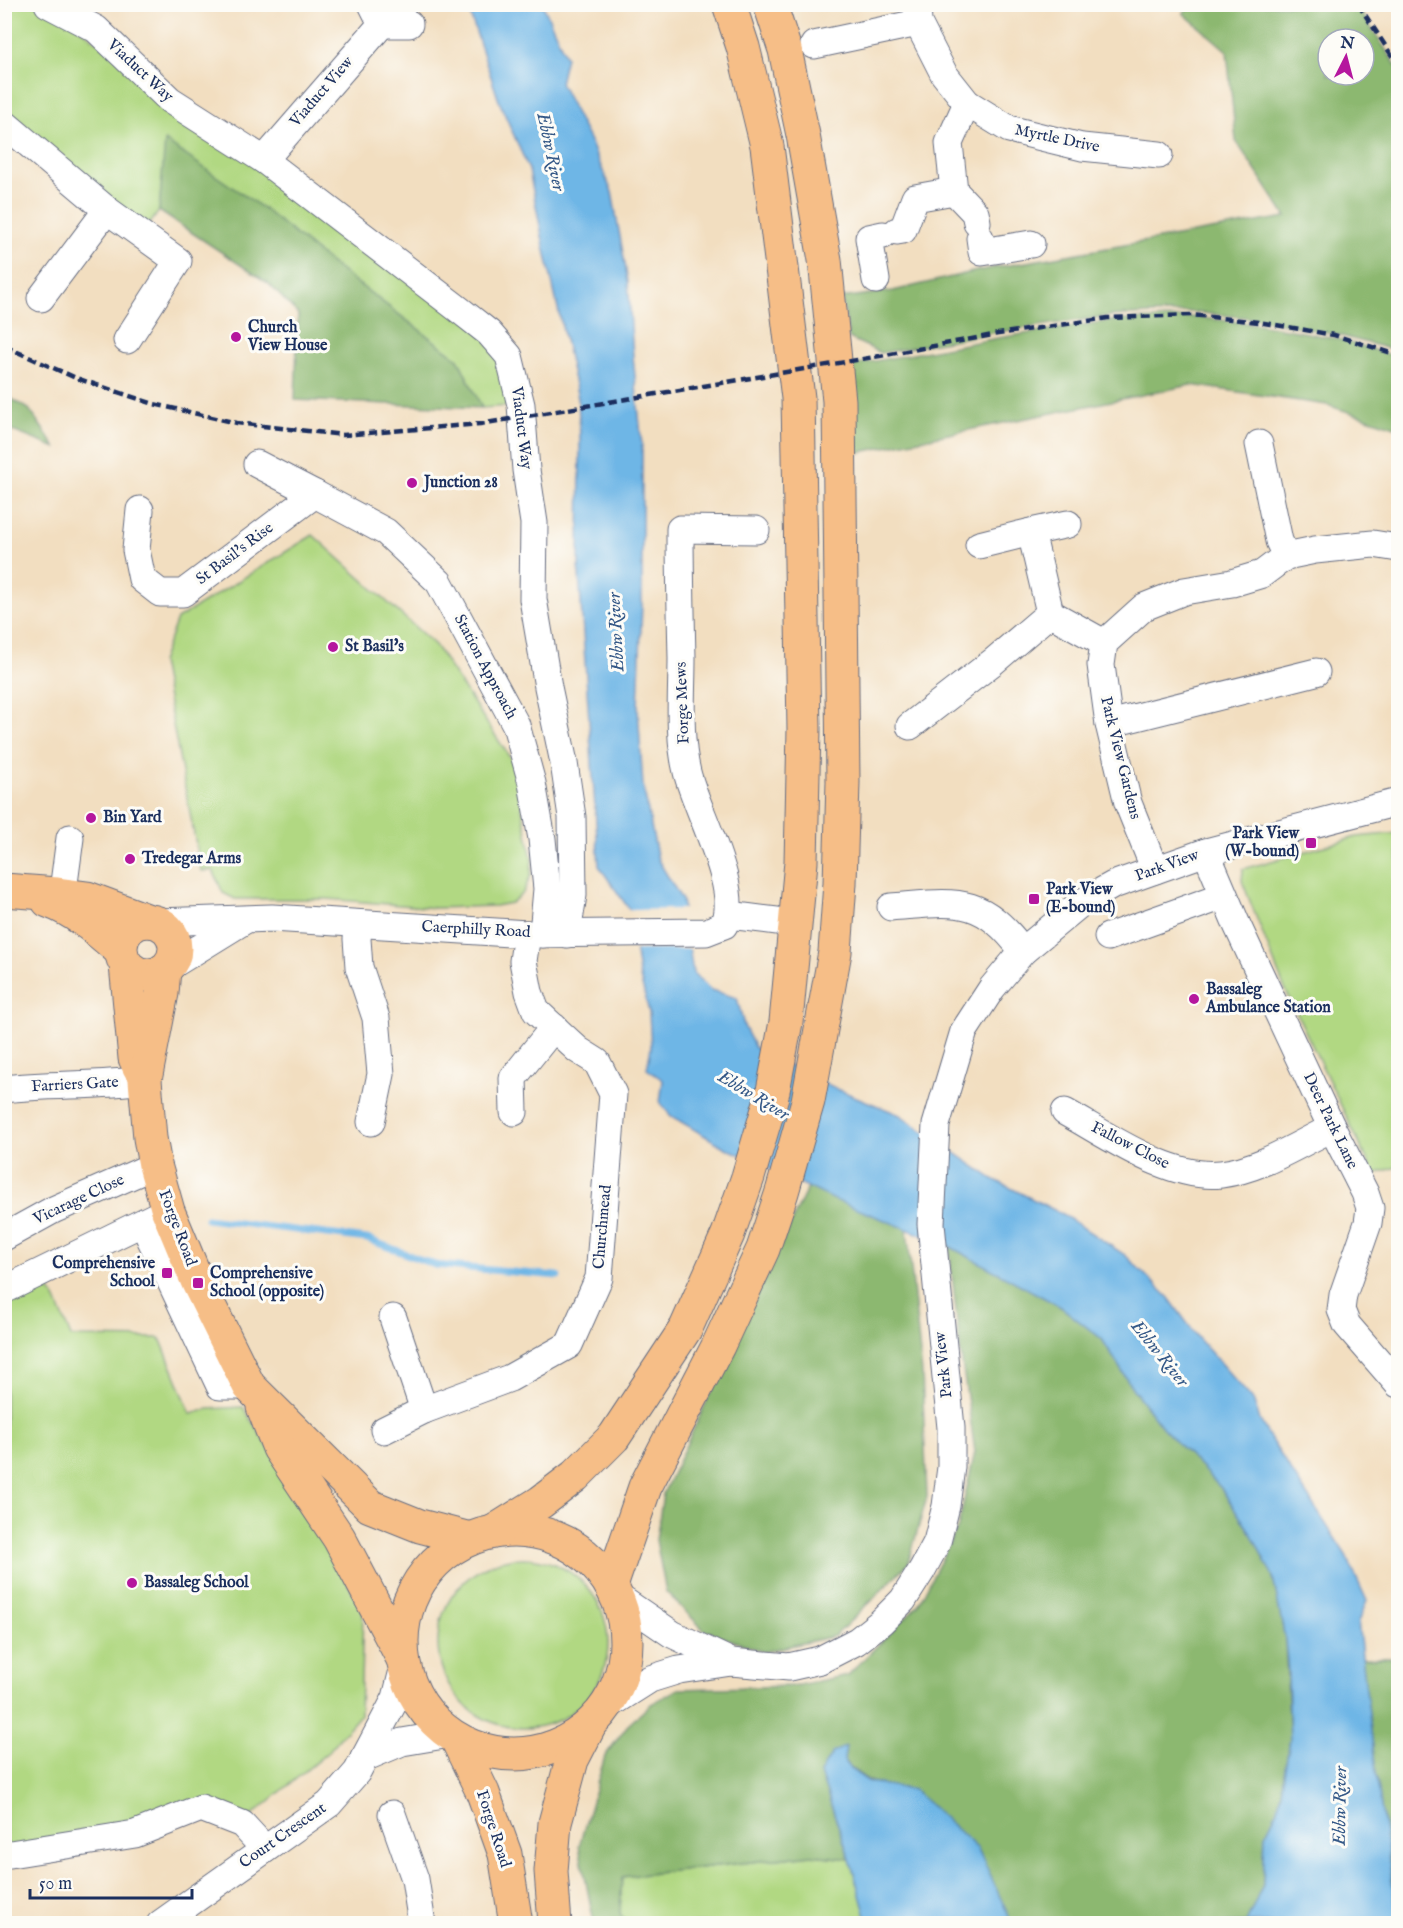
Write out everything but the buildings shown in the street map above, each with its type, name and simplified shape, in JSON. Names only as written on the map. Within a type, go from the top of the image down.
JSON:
[{"type":"main road","points":[[598,1715],[573,1737],[555,1747],[515,1754],[495,1753],[475,1748],[453,1737],[420,1705],[410,1686],[403,1662],[402,1633],[406,1609],[416,1587],[430,1567],[443,1556],[541,1502],[575,1476],[614,1437],[686,1328],[728,1234],[772,1096],[786,1022],[784,928],[798,885],[801,862],[804,718],[798,399],[767,146],[743,47],[729,4]]},
{"type":"main road","points":[[613,1590],[645,1487],[723,1335],[763,1249],[808,1101],[835,952],[843,793],[839,401],[825,260],[785,50],[770,4]]},
{"type":"main road","name":"Caerphilly Road","points":[[14,892],[62,900],[87,898],[154,922]]},
{"type":"main road","name":"Caerphilly Road","points":[[62,900],[92,926],[134,971],[143,975],[155,974],[164,970]]},
{"type":"main road","points":[[154,922],[167,929],[173,937],[175,946],[174,956],[164,970]]},
{"type":"main road","name":"Caerphilly Road","points":[[123,957],[122,940],[130,927],[136,923],[154,922]]},
{"type":"main road","name":"Forge Road","points":[[123,957],[135,1058],[145,1080]]},
{"type":"main road","name":"Forge Road","points":[[164,970],[162,993],[145,1080],[150,1138],[155,1165],[155,1217],[198,1283],[254,1392],[279,1448],[339,1538],[403,1662]]},
{"type":"main road","name":"Forge Road","points":[[254,1392],[370,1506],[420,1526],[481,1536]]},
{"type":"main road","points":[[481,1536],[516,1530],[538,1533],[560,1540],[580,1552],[597,1567],[613,1590],[626,1632],[623,1669],[616,1688],[572,1760],[555,1823],[551,1871],[555,1923]]},
{"type":"main road","name":"Forge Road","points":[[453,1737],[483,1793],[505,1854],[516,1923]]},
{"type":"street","name":"Viaduct Way","points":[[48,4],[96,29],[170,100],[264,160],[461,310],[489,333],[508,356],[521,405],[526,470],[534,523],[533,599],[572,817],[573,895],[556,934]]},
{"type":"street","name":"Viaduct View","points":[[264,160],[377,14],[409,24]]},
{"type":"street","points":[[814,45],[917,14]]},
{"type":"street","name":"Myrtle Drive","points":[[917,14],[944,74],[967,103],[1009,129],[1082,147],[1159,155]]},
{"type":"street","points":[[967,103],[949,143],[954,191],[975,213],[982,252],[1031,244]]},
{"type":"street","points":[[4,123],[108,210],[178,261],[127,340]]},
{"type":"street","points":[[876,280],[869,237],[903,230],[915,198],[954,191]]},
{"type":"street","points":[[41,298],[108,210]]},
{"type":"street","points":[[1259,444],[1280,541],[1286,556]]},
{"type":"street","name":"Station Approach","points":[[257,464],[386,532],[439,582],[516,725],[532,783],[542,839],[547,889],[556,934]]},
{"type":"street","name":"St Basil's Rise","points":[[141,510],[136,550],[142,579],[160,593],[183,592],[315,494]]},
{"type":"street","points":[[979,545],[1068,524]]},
{"type":"street","name":"Forge Mews","points":[[729,915],[729,900],[718,856],[687,772],[681,732],[680,529],[756,530]]},
{"type":"street","points":[[1031,532],[1050,613],[1104,643],[1144,607],[1184,591],[1232,583],[1262,574],[1286,556],[1315,550],[1373,544],[1398,548]]},
{"type":"street","points":[[910,726],[994,661],[1050,613]]},
{"type":"street","name":"Park View Gardens","points":[[1104,643],[1101,665],[1109,724],[1128,803],[1155,870]]},
{"type":"street","points":[[1109,724],[1316,672]]},
{"type":"street","name":"Park View","points":[[598,1715],[650,1679],[679,1670],[731,1662],[789,1667],[820,1660],[857,1641],[882,1622],[903,1600],[922,1570],[937,1542],[946,1506],[951,1467],[951,1428],[931,1224],[936,1125],[964,1031],[992,988],[1023,951],[1081,903],[1113,885],[1206,852],[1398,802]]},
{"type":"street","points":[[62,900],[70,838]]},
{"type":"street","name":"Deer Park Lane","points":[[1206,852],[1223,896],[1365,1193],[1370,1208],[1368,1223],[1343,1295],[1341,1310],[1347,1325],[1398,1383]]},
{"type":"street","points":[[1108,938],[1223,896]]},
{"type":"street","points":[[891,907],[946,903],[968,905],[988,915],[1011,934],[1023,951]]},
{"type":"street","points":[[729,915],[784,928]]},
{"type":"street","name":"Caerphilly Road","points":[[154,922],[272,918],[556,934],[706,932],[724,925],[729,915]]},
{"type":"street","name":"Caerphilly Road","points":[[164,970],[246,919]]},
{"type":"street","points":[[359,924],[357,939],[359,967],[376,1018],[381,1074],[371,1122]]},
{"type":"street","name":"Churchmead","points":[[384,1430],[424,1410],[510,1378],[569,1345],[599,1278],[613,1094],[597,1062],[578,1050],[536,1011],[529,992],[524,961],[556,934]]},
{"type":"street","points":[[514,1112],[513,1078],[554,1027]]},
{"type":"street","name":"Farriers Gate","points":[[4,1089],[38,1085],[98,1084],[145,1080]]},
{"type":"street","name":"Fallow Close","points":[[1065,1112],[1170,1168],[1197,1173],[1220,1174],[1263,1162],[1332,1128]]},
{"type":"street","name":"Vicarage Close","points":[[4,1237],[53,1210],[155,1165]]},
{"type":"street","points":[[4,1290],[155,1217]]},
{"type":"street","points":[[393,1318],[424,1410]]},
{"type":"street","name":"Park View","points":[[613,1590],[672,1634],[731,1662]]},
{"type":"street","name":"Court Crescent","points":[[160,1923],[329,1804],[357,1772],[396,1698],[403,1662]]},
{"type":"street","points":[[364,1758],[402,1742],[453,1737]]},
{"type":"street","points":[[4,1855],[135,1833],[201,1808],[242,1824],[265,1849]]},
{"type":"street","points":[[392,1814],[415,1879],[422,1923]]},
{"type":"green space","points":[[5,5],[48,5],[489,333],[521,405],[482,408],[458,359],[332,264],[264,209],[166,142],[159,211],[143,234],[5,123]]},
{"type":"green space","points":[[1192,5],[1356,5],[1371,27],[1316,27],[1316,87],[1376,87],[1376,35],[1398,68],[1398,351],[1334,334],[1260,319],[1192,312],[1109,316],[998,332],[881,353],[849,338],[842,298],[893,291],[981,270],[1286,217],[1236,141],[1227,51],[1183,13]]},
{"type":"green space","points":[[165,141],[264,209],[332,264],[458,359],[482,408],[295,400],[298,314],[268,283],[159,211]]},
{"type":"green space","points":[[1192,317],[1259,324],[1334,338],[1398,357],[1398,428],[1327,405],[1191,385],[850,454],[848,366],[998,338],[1108,321]]},
{"type":"green space","points":[[5,395],[29,409],[56,448],[5,428]]},
{"type":"green space","points":[[313,535],[435,645],[513,762],[532,859],[531,875],[523,893],[511,903],[495,906],[436,908],[328,899],[235,899],[223,893],[213,870],[201,871],[161,662],[177,619]]},
{"type":"green space","points":[[1398,833],[1398,1170],[1397,1167],[1374,1174],[1283,985],[1242,881],[1243,869],[1356,837]]},
{"type":"green space","points":[[808,1187],[907,1229],[922,1373],[927,1497],[908,1564],[835,1636],[763,1652],[704,1630],[666,1592],[656,1540],[663,1494]]},
{"type":"green space","points":[[949,1246],[1061,1307],[1102,1339],[1133,1389],[1163,1428],[1221,1488],[1252,1535],[1273,1577],[1285,1639],[1290,1740],[1278,1809],[1265,1835],[1263,1885],[1246,1923],[1010,1923],[914,1790],[868,1780],[844,1760],[845,1747],[820,1773],[850,1859],[811,1855],[622,1877],[620,1913],[626,1923],[594,1923],[579,1846],[605,1756],[627,1726],[651,1704],[678,1689],[794,1686],[848,1675],[918,1605],[958,1527],[975,1452],[960,1348]]},
{"type":"green space","name":"Bassaleg School","points":[[40,1273],[56,1300],[71,1337],[160,1338],[191,1414],[208,1409],[243,1407],[313,1518],[363,1612],[360,1715],[328,1752],[242,1824],[201,1808],[5,1855],[5,1290]]},
{"type":"green space","points":[[523,1558],[555,1565],[570,1572],[583,1583],[594,1596],[601,1611],[608,1643],[601,1675],[594,1690],[583,1703],[570,1714],[555,1721],[523,1728],[491,1721],[476,1714],[463,1703],[452,1690],[445,1675],[438,1643],[445,1611],[452,1596],[463,1583],[476,1572],[491,1565]]},
{"type":"green space","points":[[1362,1658],[1395,1658],[1398,1674],[1398,1916],[1376,1772]]},
{"type":"green space","points":[[811,1855],[850,1859],[868,1923],[626,1924],[620,1914],[621,1877]]},
{"type":"water","name":"Ebbw River","points":[[467,5],[543,5],[566,57],[560,83],[590,141],[612,192],[628,281],[642,446],[642,602],[638,709],[643,786],[658,860],[682,900],[693,973],[711,990],[737,998],[744,1026],[755,1048],[837,1089],[900,1115],[993,1179],[1062,1214],[1125,1255],[1169,1298],[1198,1338],[1253,1400],[1260,1420],[1273,1443],[1346,1555],[1367,1601],[1358,1622],[1376,1772],[1398,1923],[1246,1923],[1263,1885],[1265,1835],[1278,1809],[1290,1740],[1285,1639],[1273,1577],[1252,1535],[1221,1488],[1163,1428],[1133,1389],[1102,1339],[1061,1307],[949,1246],[835,1200],[724,1147],[671,1116],[660,1103],[663,1080],[647,1069],[651,1048],[649,1012],[639,973],[629,909],[599,866],[579,574],[578,398],[529,170],[499,101]]},
{"type":"water","points":[[846,1746],[844,1760],[853,1771],[869,1782],[914,1790],[978,1849],[1012,1923],[868,1923],[850,1859],[820,1773],[832,1753]]},
{"type":"pier","points":[[686,909],[692,949],[633,950],[625,910]]},
{"type":"waterway","points":[[207,1219],[367,1239],[435,1265],[558,1276]]},
{"type":"railway","points":[[1358,4],[1398,65]]},
{"type":"railway","points":[[4,346],[76,378],[154,404],[237,423],[343,435],[480,424],[998,334],[1108,318],[1192,315],[1259,322],[1334,335],[1398,355]]},
{"type":"place","name":"Church View House","points":[[236,337]]},
{"type":"place","name":"Junction 28","points":[[412,483]]},
{"type":"place","name":"St Basil's","points":[[333,647]]},
{"type":"place","name":"Bin Yard","points":[[91,818]]},
{"type":"place","name":"Park View (W-bound)","points":[[1311,843]]},
{"type":"place","name":"Tredegar Arms","points":[[130,859]]},
{"type":"place","name":"Park View (E-bound)","points":[[1034,899]]},
{"type":"place","name":"Bassaleg Ambulance Station","points":[[1194,999]]},
{"type":"place","name":"Comprehensive School","points":[[167,1273]]},
{"type":"place","name":"Comprehensive School (opposite)","points":[[198,1283]]},
{"type":"place","name":"Bassaleg School","points":[[132,1583]]}]
